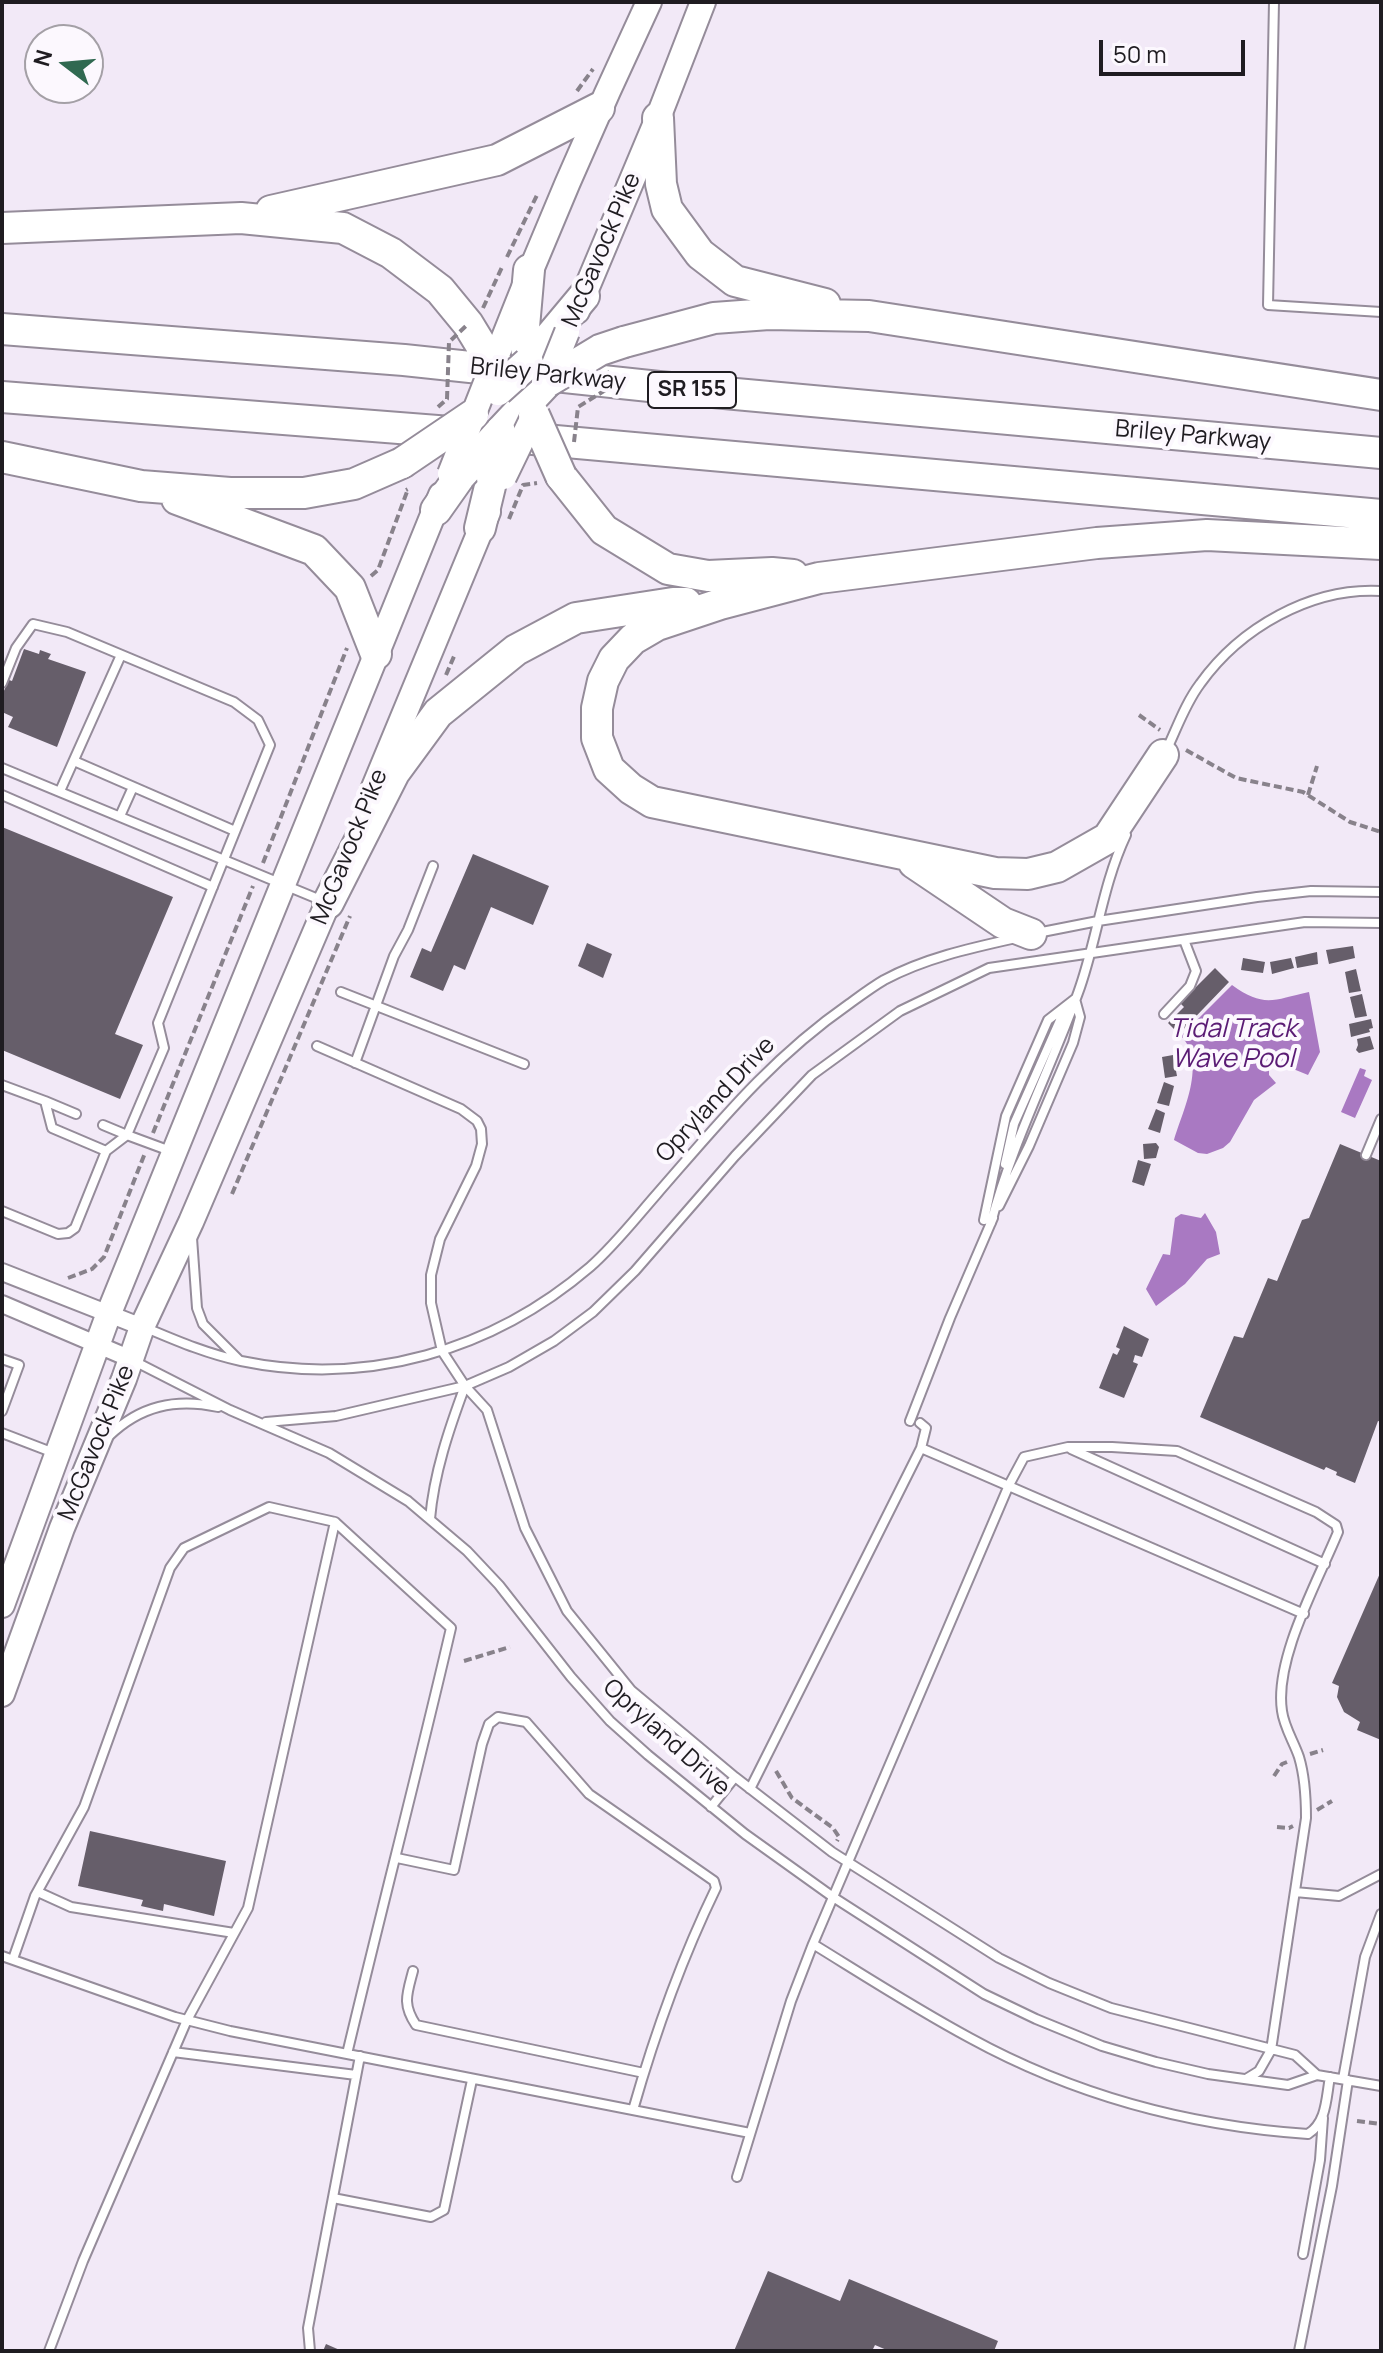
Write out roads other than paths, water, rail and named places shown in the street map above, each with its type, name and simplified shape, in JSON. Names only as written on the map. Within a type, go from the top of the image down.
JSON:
[{"type":"highway","points":[[241,218],[497,160],[599,108]]},
{"type":"highway","points":[[658,118],[661,184],[667,209],[700,254],[735,281],[869,316],[1381,395]]},
{"type":"highway","points":[[2,228],[241,218],[343,228],[391,253],[440,290],[468,324],[495,377],[500,432],[498,478],[480,528]]},
{"type":"highway","points":[[529,270],[516,326],[559,471],[604,530],[668,569],[708,576],[772,573],[819,578]]},
{"type":"highway","points":[[436,510],[455,475],[500,432],[535,390],[562,331],[584,296]]},
{"type":"highway","points":[[495,377],[535,390],[612,346],[714,318],[769,314],[869,316]]},
{"type":"highway","name":"Briley Parkway","points":[[2,329],[404,360],[659,387],[1381,453]]},
{"type":"highway","points":[[2,457],[141,486],[230,493],[304,493],[354,484],[402,463],[473,415],[495,377]]},
{"type":"highway","points":[[2,397],[677,451],[1381,515]]},
{"type":"highway","points":[[141,486],[314,550],[350,588],[376,654]]},
{"type":"highway","points":[[1167,747],[1108,838],[1057,867],[1028,874],[995,873],[652,802],[631,789],[609,769],[597,738],[597,708],[603,681],[614,659],[633,639],[657,625],[720,604],[819,578],[1097,543],[1207,535],[1381,544]]},
{"type":"highway","points":[[328,903],[394,773],[417,738],[438,713],[516,650],[576,618],[673,603],[720,604]]},
{"type":"highway","points":[[896,852],[1003,923],[1031,934]]},
{"type":"street","points":[[529,270],[649,2]]},
{"type":"street","name":"McGavock Pike","points":[[584,296],[703,2]]},
{"type":"street","points":[[495,377],[516,326]]},
{"type":"street","points":[[498,478],[535,390]]},
{"type":"street","points":[[455,475],[473,415]]},
{"type":"street","name":"McGavock Pike","points":[[2,1605],[7,1574],[57,1454],[97,1343],[436,510]]},
{"type":"street","name":"McGavock Pike","points":[[2,1694],[62,1528],[142,1327],[191,1222],[328,903],[480,528]]},
{"type":"street","points":[[2,1272],[142,1327]]},
{"type":"street","points":[[2,1304],[131,1359]]},
{"type":"lane","points":[[1274,2],[1268,305],[1381,312]]},
{"type":"lane","points":[[1135,817],[1199,685],[1219,660],[1246,636],[1296,607],[1350,591],[1381,591]]},
{"type":"lane","points":[[2,683],[16,648],[33,624],[67,632],[234,702],[258,720],[270,745],[158,1023],[164,1048],[127,1135],[106,1151],[75,1228],[58,1234],[2,1211]]},
{"type":"lane","points":[[60,791],[121,655]]},
{"type":"lane","points":[[74,761],[235,831]]},
{"type":"lane","points":[[2,768],[328,903]]},
{"type":"lane","points":[[120,816],[133,787]]},
{"type":"lane","points":[[2,795],[213,887]]},
{"type":"lane","points":[[750,1789],[921,1448],[926,1428],[915,1422],[950,1318],[1075,999],[1090,955],[1112,865],[1129,829]]},
{"type":"lane","points":[[355,1063],[394,956],[408,930],[433,866]]},
{"type":"lane","name":"Opryland Drive","points":[[142,1327],[239,1361],[321,1371],[394,1365],[442,1351],[517,1319],[592,1265],[773,1063],[828,1018],[883,980],[955,951],[1098,921],[1311,891],[1381,892]]},
{"type":"lane","name":"Opryland Drive","points":[[261,1422],[336,1416],[465,1386],[509,1367],[554,1341],[593,1312],[635,1271],[735,1156],[812,1075],[900,1011],[989,968],[1305,922],[1381,923]]},
{"type":"lane","points":[[1164,1014],[1190,986],[1196,971],[1184,940]]},
{"type":"lane","points":[[341,992],[524,1064]]},
{"type":"lane","points":[[987,1221],[1006,1116],[1048,1020],[1075,999]]},
{"type":"lane","points":[[987,1221],[1029,1146],[1073,1043],[1080,1017],[1075,999]]},
{"type":"lane","points":[[1000,1188],[1014,1124],[1066,1006]]},
{"type":"lane","name":"Opryland Drive","points":[[317,1046],[450,1104],[477,1121],[482,1136],[480,1154],[440,1239],[431,1275],[431,1303],[442,1351],[465,1386],[487,1410],[525,1528],[567,1611],[631,1690],[750,1789],[848,1863],[999,1958],[1049,1983],[1111,2008],[1295,2055],[1317,2075]]},
{"type":"lane","points":[[2,1085],[76,1114]]},
{"type":"lane","points":[[45,1101],[52,1128],[106,1151]]},
{"type":"lane","points":[[1366,1155],[1381,1119]]},
{"type":"lane","points":[[103,1125],[174,1153]]},
{"type":"lane","points":[[191,1222],[197,1308],[203,1324],[239,1361]]},
{"type":"lane","points":[[2,1359],[19,1365],[2,1411]]},
{"type":"lane","name":"Opryland Drive","points":[[131,1359],[230,1410],[329,1453],[408,1501],[467,1551],[499,1585],[610,1721],[745,1834],[833,1897],[984,1994],[1102,2046],[1156,2062],[1288,2085],[1317,2075],[1381,2086]]},
{"type":"lane","points":[[430,1519],[432,1493],[465,1386]]},
{"type":"lane","points":[[95,1451],[135,1414],[151,1408],[202,1404],[230,1410]]},
{"type":"lane","points":[[2,1433],[57,1454]]},
{"type":"lane","points":[[1068,1447],[1325,1564]]},
{"type":"lane","points":[[737,2177],[791,2001],[813,1944],[1009,1485],[1024,1457],[1068,1447],[1177,1451],[1316,1512],[1331,1520],[1338,1532],[1282,1675],[1281,1700],[1285,1724],[1299,1758],[1306,1794],[1271,2050],[1259,2071],[1246,2079]]},
{"type":"lane","points":[[921,1448],[1304,1614]]},
{"type":"lane","points":[[13,1959],[38,1892],[84,1807],[170,1568],[184,1548],[269,1507],[335,1522],[451,1628],[347,2054]]},
{"type":"lane","points":[[49,2351],[83,2261],[187,2020],[248,1908],[335,1522]]},
{"type":"lane","points":[[397,1858],[454,1870],[482,1744],[489,1724],[498,1717],[526,1722],[589,1794],[714,1881],[716,1888],[674,1980],[633,2110]]},
{"type":"lane","points":[[711,1807],[735,1777]]},
{"type":"lane","points":[[1295,1892],[1339,1896],[1381,1874]]},
{"type":"lane","points":[[38,1892],[71,1907],[234,1933]]},
{"type":"lane","points":[[1299,2351],[1327,2200],[1365,1957],[1381,1914]]},
{"type":"lane","points":[[813,1944],[970,2039],[1046,2075],[1094,2092],[1185,2117],[1285,2132],[1308,2134],[1318,2128],[1323,2117]]},
{"type":"lane","points":[[2,1956],[187,2020],[472,2080],[750,2133]]},
{"type":"lane","points":[[413,1971],[406,1997],[407,2012],[416,2025],[644,2073]]},
{"type":"lane","points":[[173,2052],[356,2075]]},
{"type":"lane","points":[[310,2351],[308,2328],[360,2056]]},
{"type":"lane","points":[[1303,2254],[1320,2160],[1330,2077]]},
{"type":"lane","points":[[333,2198],[431,2217],[444,2210],[472,2080]]},
{"type":"water","name":"Tidal Track Wave Pool","points":[[1232,985],[1252,997],[1269,1000],[1309,992],[1320,1052],[1308,1075],[1281,1064],[1269,1068],[1269,1075],[1276,1083],[1254,1100],[1230,1142],[1207,1154],[1198,1153],[1174,1140],[1193,1073],[1189,1047],[1181,1036]]},
{"type":"water","points":[[1360,1068],[1366,1070],[1364,1076],[1372,1080],[1355,1118],[1341,1112]]},
{"type":"water","points":[[1205,1213],[1216,1232],[1220,1254],[1207,1259],[1185,1284],[1156,1306],[1146,1289],[1163,1254],[1170,1255],[1175,1218],[1181,1214],[1201,1218]]}]
